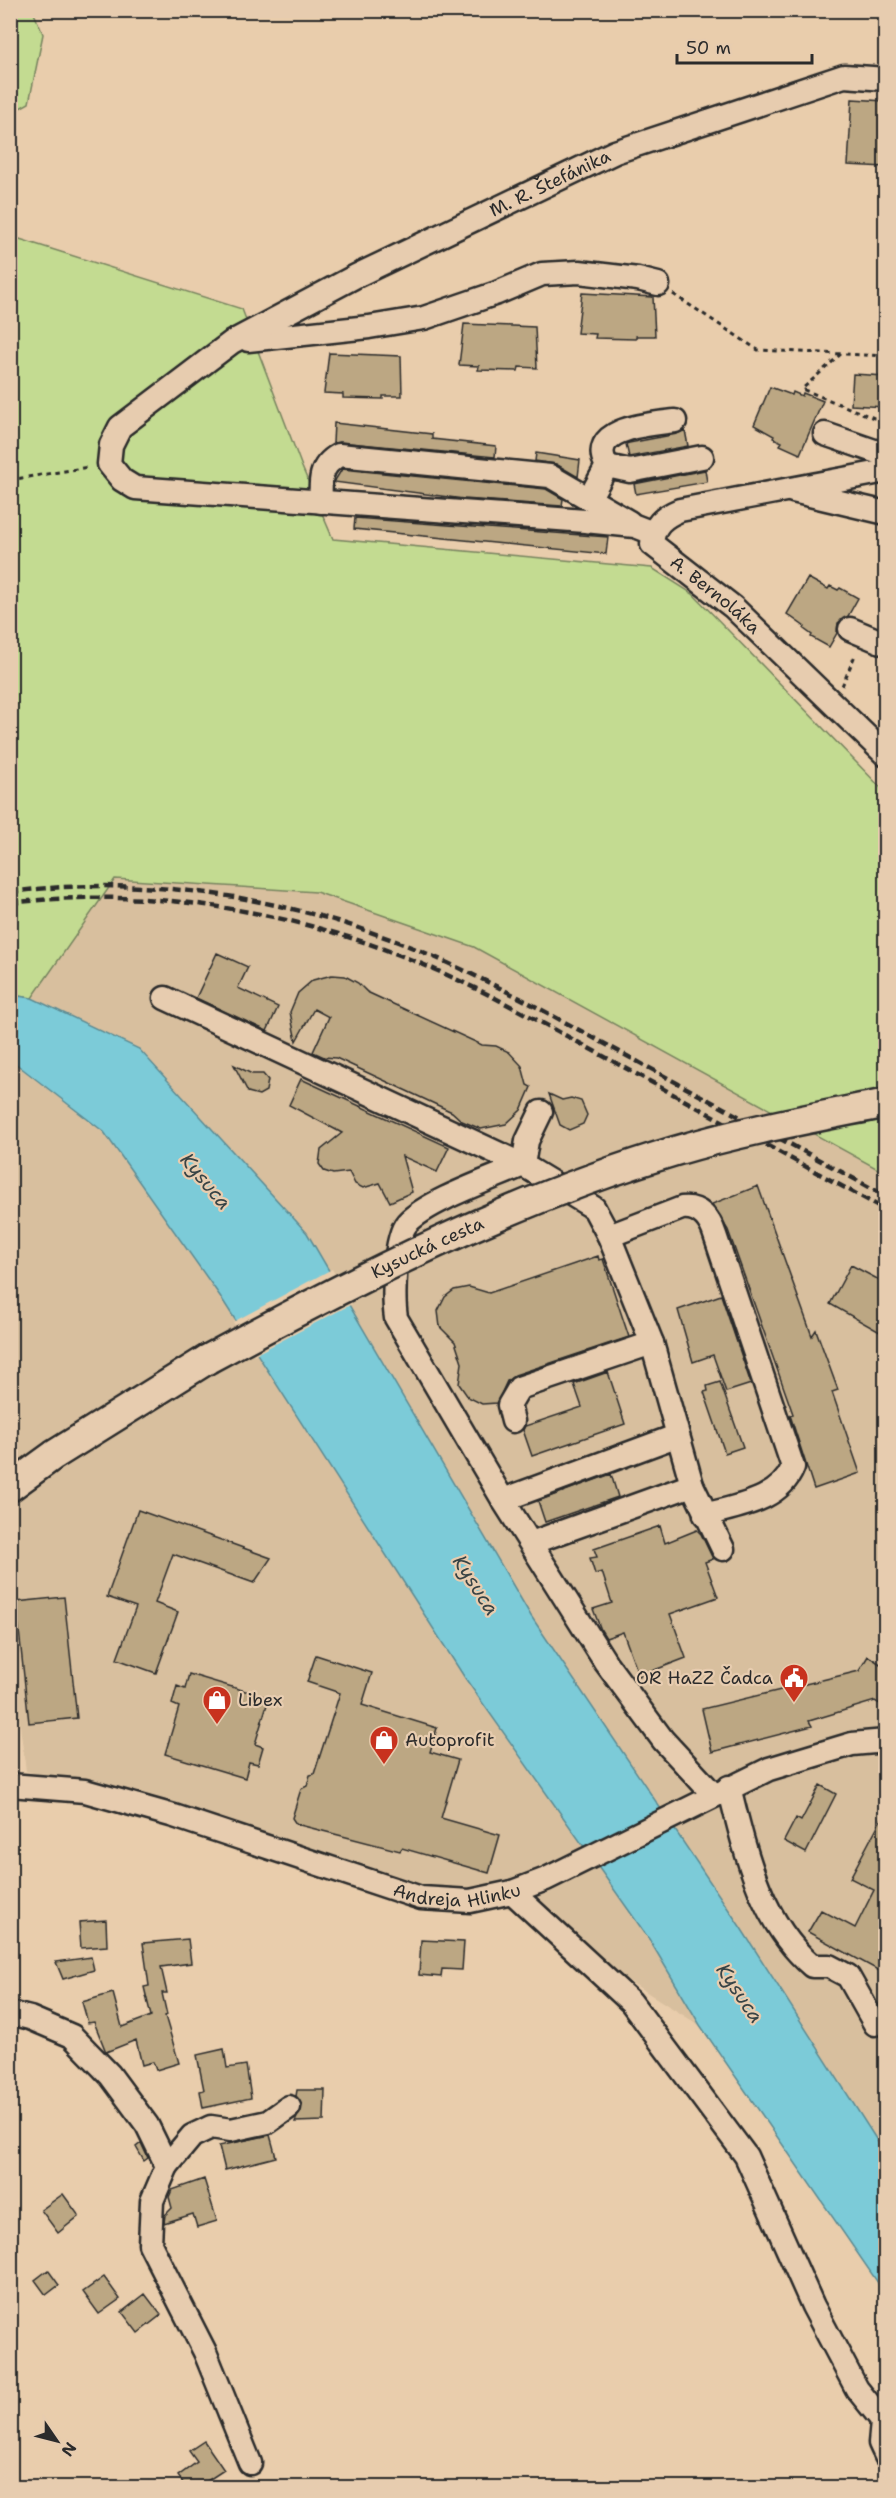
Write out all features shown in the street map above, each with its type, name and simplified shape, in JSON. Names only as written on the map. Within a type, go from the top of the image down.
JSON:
[{"type":"main road","name":"Kysucká cesta","points":[[10,1486],[54,1455],[208,1359],[288,1315],[422,1249],[513,1208],[595,1177],[687,1148],[884,1103]]},
{"type":"street","name":"M. R. Štefánika","points":[[109,464],[111,445],[120,427],[232,342],[356,276],[615,152],[844,76],[885,78]]},
{"type":"street","points":[[232,342],[369,327],[424,318],[497,293],[542,274],[579,272],[658,284]]},
{"type":"street","points":[[675,422],[616,432],[603,446],[602,457],[607,466],[630,471],[702,457]]},
{"type":"street","points":[[825,434],[885,455]]},
{"type":"street","points":[[321,502],[320,484],[324,466],[339,455],[550,476],[644,530]]},
{"type":"street","points":[[109,464],[122,480],[135,488],[644,530],[680,510],[885,471]]},
{"type":"street","points":[[589,499],[607,466]]},
{"type":"street","points":[[783,489],[885,513]]},
{"type":"street","name":"A. Bernoláka","points":[[644,530],[652,544],[733,607],[885,755]]},
{"type":"street","points":[[857,632],[885,644]]},
{"type":"street","points":[[165,998],[523,1165],[594,1208],[609,1236],[652,1343],[676,1436],[692,1485],[723,1549]]},
{"type":"street","points":[[523,1165],[527,1141],[541,1112]]},
{"type":"street","points":[[523,1165],[427,1208],[407,1223],[401,1233],[394,1300],[396,1318],[503,1500],[606,1663],[663,1740],[721,1790],[761,1897],[776,1923],[795,1951],[812,1966],[829,1966],[848,1976],[875,2024]]},
{"type":"street","points":[[609,1236],[682,1208],[691,1207],[708,1219],[719,1246],[793,1467],[785,1482],[766,1496],[705,1515]]},
{"type":"street","points":[[513,1421],[509,1404],[519,1388],[652,1343]]},
{"type":"street","points":[[503,1500],[676,1436]]},
{"type":"street","points":[[531,1543],[692,1485]]},
{"type":"street","name":"Andreja Hlinku","points":[[10,1785],[85,1791],[174,1816],[421,1898],[470,1901],[512,1892],[546,1879],[721,1790],[797,1759],[852,1744],[885,1741]]},
{"type":"street","points":[[512,1892],[631,2002],[746,2156],[813,2306],[857,2389],[884,2423],[880,2444],[885,2456]]},
{"type":"street","points":[[10,2013],[30,2018],[72,2036],[110,2075],[147,2125],[167,2166]]},
{"type":"street","points":[[250,2463],[205,2352],[150,2244],[152,2201],[167,2166],[192,2136],[211,2127],[231,2130],[268,2122],[289,2107]]},
{"type":"path","points":[[658,284],[758,350],[885,356]]},
{"type":"path","points":[[841,354],[802,389],[874,418],[885,418]]},
{"type":"path","points":[[10,480],[109,464]]},
{"type":"path","points":[[834,705],[857,632]]},
{"type":"shaded area","points":[[114,879],[316,892],[474,947],[885,1173],[885,2153],[741,1928],[531,1616],[307,1233],[139,1049],[32,998]]},
{"type":"shaded area","points":[[10,1060],[104,1132],[220,1296],[465,1678],[649,1939],[699,2025],[519,1912],[26,1771],[10,1650]]},
{"type":"green space","points":[[11,10],[33,11],[43,34],[29,103],[11,113]]},
{"type":"green space","points":[[10,236],[242,309],[302,467],[333,539],[652,568],[693,594],[885,792],[885,1173],[474,947],[316,892],[115,879],[32,998],[11,995]]},
{"type":"water","name":"Kysuca","points":[[10,995],[32,998],[139,1049],[307,1233],[531,1616],[741,1928],[885,2153],[885,2293],[700,2025],[649,1939],[465,1678],[220,1296],[104,1132],[11,1060]]},
{"type":"pier","points":[[332,1269],[352,1304],[254,1355],[233,1322]]},
{"type":"building","points":[[852,99],[885,101],[885,167],[848,165]]},
{"type":"building","points":[[582,293],[653,297],[655,336],[636,336],[636,339],[595,338],[596,334],[577,333]]},
{"type":"building","points":[[464,324],[535,327],[537,368],[519,367],[518,371],[478,370],[479,366],[459,365]]},
{"type":"building","points":[[329,353],[401,356],[402,396],[383,396],[383,399],[343,398],[343,394],[324,393]]},
{"type":"building","points":[[853,374],[885,376],[885,407],[851,405]]},
{"type":"building","points":[[770,387],[792,395],[793,392],[802,396],[803,393],[823,401],[800,454],[780,445],[782,442],[754,425]]},
{"type":"building","points":[[334,423],[432,434],[432,439],[496,446],[495,457],[333,443]]},
{"type":"building","points":[[685,430],[688,446],[629,457],[626,444],[677,434]]},
{"type":"building","points":[[536,453],[580,460],[578,477],[556,464],[535,461]]},
{"type":"building","points":[[342,469],[546,489],[563,499],[562,506],[464,499],[334,482]]},
{"type":"building","points":[[705,470],[707,482],[636,494],[634,484]]},
{"type":"building","points":[[355,518],[608,537],[606,554],[354,529]]},
{"type":"building","points":[[808,578],[828,589],[830,586],[838,590],[840,588],[858,598],[848,616],[838,623],[837,633],[829,647],[811,637],[812,635],[804,629],[805,627],[787,614]]},
{"type":"building","points":[[217,953],[248,967],[238,988],[278,1007],[267,1031],[196,998]]},
{"type":"building","points":[[332,975],[345,976],[358,983],[367,992],[482,1045],[496,1046],[509,1052],[522,1066],[527,1085],[531,1087],[521,1110],[506,1124],[481,1129],[462,1121],[452,1112],[336,1058],[324,1057],[313,1052],[329,1017],[314,1009],[296,1041],[290,1012],[298,993],[313,980]]},
{"type":"building","points":[[234,1065],[252,1074],[263,1074],[268,1080],[266,1091],[259,1095],[248,1092]]},
{"type":"building","points":[[301,1079],[449,1147],[437,1172],[402,1156],[412,1192],[390,1202],[380,1183],[363,1188],[355,1184],[349,1172],[333,1174],[324,1171],[319,1164],[321,1150],[342,1133],[289,1105]]},
{"type":"building","points":[[549,1094],[562,1100],[571,1098],[581,1101],[587,1115],[583,1124],[569,1130],[560,1125]]},
{"type":"building","points":[[758,1186],[812,1336],[816,1330],[838,1390],[832,1392],[860,1473],[814,1489],[790,1415],[793,1414],[728,1230],[712,1204]]},
{"type":"building","points":[[598,1256],[599,1260],[603,1259],[629,1337],[515,1375],[507,1381],[497,1403],[482,1404],[468,1397],[459,1384],[462,1363],[455,1342],[440,1327],[438,1311],[445,1297],[454,1290],[469,1287],[489,1293]]},
{"type":"building","points":[[851,1265],[885,1283],[885,1335],[830,1304]]},
{"type":"building","points":[[721,1295],[751,1384],[726,1392],[713,1355],[693,1362],[678,1310]]},
{"type":"building","points":[[608,1372],[625,1424],[532,1456],[523,1430],[525,1426],[582,1407],[574,1384]]},
{"type":"building","points":[[720,1382],[743,1447],[725,1453],[704,1392],[708,1391],[707,1386]]},
{"type":"building","points":[[611,1474],[618,1497],[545,1522],[538,1501]]},
{"type":"building","points":[[138,1510],[271,1558],[254,1583],[173,1554],[155,1603],[178,1612],[156,1673],[117,1659],[136,1607],[107,1597]]},
{"type":"building","points":[[660,1526],[665,1543],[697,1530],[701,1534],[713,1559],[705,1562],[718,1597],[670,1614],[686,1658],[639,1676],[623,1632],[606,1638],[601,1630],[593,1609],[612,1603],[602,1572],[595,1574],[590,1558],[597,1557],[594,1549]]},
{"type":"building","points":[[64,1597],[77,1718],[29,1723],[16,1602]]},
{"type":"building","points":[[316,1655],[372,1673],[362,1705],[437,1728],[430,1752],[458,1760],[441,1818],[500,1835],[489,1873],[402,1848],[400,1851],[296,1824],[292,1818],[301,1789],[307,1786],[310,1775],[314,1774],[340,1693],[307,1682]]},
{"type":"building","name":"OR HaZZ Čadca","points":[[868,1656],[885,1667],[885,1707],[875,1701],[809,1721],[812,1726],[712,1752],[702,1709],[859,1671]]},
{"type":"building","name":"Libex","points":[[189,1674],[269,1698],[255,1744],[263,1747],[258,1764],[249,1762],[245,1778],[165,1754],[179,1707],[172,1704],[177,1686],[185,1689]]},
{"type":"building","points":[[820,1785],[836,1794],[806,1853],[784,1841],[796,1818],[801,1821]]},
{"type":"building","points":[[885,1812],[885,1974],[808,1932],[821,1910],[855,1928],[874,1890],[850,1878]]},
{"type":"building","points":[[106,1920],[107,1946],[81,1948],[79,1922]]},
{"type":"building","points":[[188,1939],[191,1963],[161,1967],[167,1993],[162,1993],[167,2015],[165,2016],[179,2063],[156,2070],[153,2062],[142,2065],[136,2040],[106,2052],[94,2022],[88,2023],[82,2002],[113,1993],[122,2027],[151,2016],[144,1987],[149,1986],[143,1943]]},
{"type":"building","points":[[421,1940],[464,1942],[462,1970],[442,1969],[441,1977],[419,1975]]},
{"type":"building","points":[[91,1957],[94,1970],[63,1979],[56,1962]]},
{"type":"building","points":[[224,2049],[227,2068],[246,2065],[251,2098],[203,2108],[200,2091],[204,2090],[197,2055]]},
{"type":"building","points":[[297,2090],[325,2090],[324,2121],[295,2122],[302,2106],[296,2096]]},
{"type":"building","points":[[270,2135],[276,2157],[225,2170],[219,2146]]},
{"type":"building","points":[[141,2143],[148,2158],[144,2161],[136,2147]]},
{"type":"building","points":[[204,2179],[217,2221],[197,2227],[193,2214],[164,2223],[165,2215],[172,2208],[169,2197],[172,2190]]},
{"type":"building","points":[[63,2194],[79,2216],[58,2233],[41,2210]]},
{"type":"building","points":[[48,2270],[59,2285],[46,2295],[35,2280]]},
{"type":"building","points":[[104,2277],[120,2299],[99,2314],[83,2292]]},
{"type":"building","points":[[145,2294],[161,2315],[138,2333],[122,2312]]},
{"type":"building","points":[[204,2441],[224,2470],[198,2487],[186,2487],[178,2476],[197,2462],[189,2451]]},
{"type":"railway","points":[[10,892],[103,886],[197,892],[290,908],[379,935],[433,956],[520,998],[886,1196]]},
{"type":"railway","points":[[10,903],[60,899],[160,900],[259,914],[355,939],[432,968],[490,995],[886,1210]]},
{"type":"place","name":"OR HaZZ Čadca","points":[[794,1704]]},
{"type":"place","name":"Libex","points":[[217,1726]]},
{"type":"place","name":"Autoprofit","points":[[384,1766]]}]
